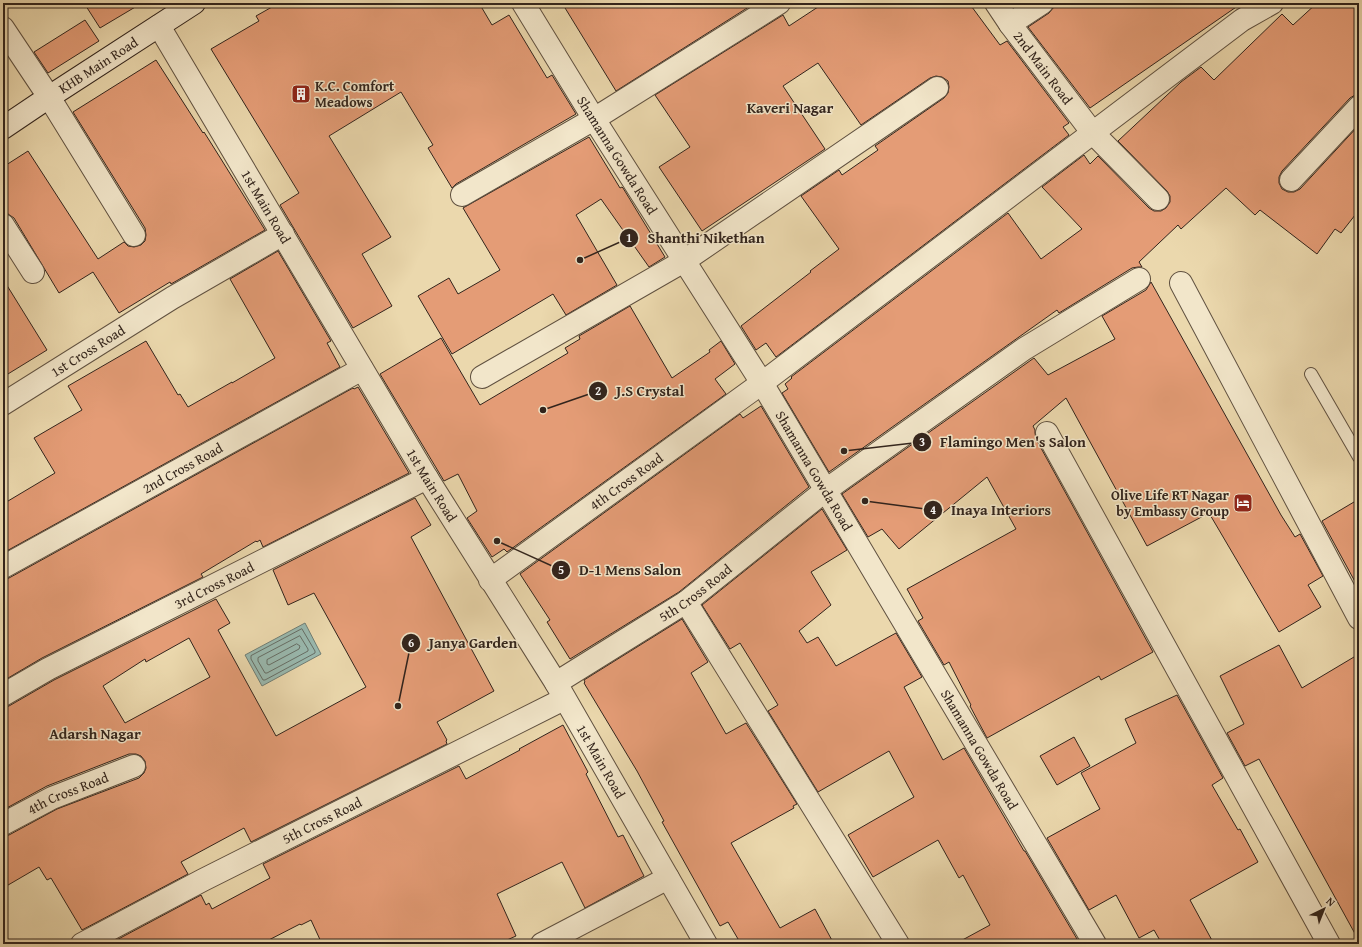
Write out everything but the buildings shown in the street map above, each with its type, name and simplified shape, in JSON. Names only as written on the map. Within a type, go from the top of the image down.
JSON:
[{"type":"street","name":"KHB Main Road","points":[[3,128],[49,96],[194,3]]},
{"type":"street","name":"Shamanna Gowda Road","points":[[523,3],[594,119],[762,383],[1095,944]]},
{"type":"street","points":[[462,195],[594,119],[779,3]]},
{"type":"street","name":"2nd Main Road","points":[[996,3],[1010,24],[1092,132],[1158,200]]},
{"type":"street","points":[[1010,24],[1042,3]]},
{"type":"street","name":"4th Cross Road","points":[[490,580],[762,383],[1242,20],[1272,3]]},
{"type":"street","name":"1st Main Road","points":[[159,26],[427,478],[560,691],[706,944]]},
{"type":"street","points":[[3,28],[49,96],[134,235]]},
{"type":"street","points":[[482,377],[684,262],[937,88]]},
{"type":"street","points":[[1291,180],[1359,108]]},
{"type":"street","points":[[3,225],[33,272]]},
{"type":"street","name":"1st Cross Road","points":[[3,404],[172,298],[283,234]]},
{"type":"street","name":"5th Cross Road","points":[[82,944],[560,691],[686,602],[826,490],[1024,349],[1138,279]]},
{"type":"street","points":[[1181,283],[1359,618]]},
{"type":"street","name":"2nd Cross Road","points":[[3,567],[362,369]]},
{"type":"street","points":[[1047,433],[1329,944]]},
{"type":"street","name":"3rd Cross Road","points":[[3,695],[48,669],[427,478]]},
{"type":"street","points":[[686,602],[898,944]]},
{"type":"street","name":"4th Cross Road","points":[[3,824],[52,798],[134,766]]},
{"type":"street","points":[[542,944],[668,878]]},
{"type":"lane","points":[[1311,374],[1359,457]]},
{"type":"water","points":[[305,623],[321,654],[262,686],[245,655]]},
{"type":"place","name":"K.C. Comfort Meadows","points":[[301,94]]},
{"type":"place","name":"Shanthi Nikethan","points":[[580,260]]},
{"type":"place","name":"J.S Crystal","points":[[543,410]]},
{"type":"place","name":"Flamingo Men's Salon","points":[[844,451]]},
{"type":"place","name":"Inaya Interiors","points":[[865,501]]},
{"type":"place","name":"Olive Life RT Nagar by Embassy Group","points":[[1243,503]]},
{"type":"place","name":"D-1 Mens Salon","points":[[497,541]]},
{"type":"place","name":"Janya Garden","points":[[398,706]]},
{"type":"district","name":"Kaveri Nagar","points":[[790,107]]},
{"type":"district","name":"Adarsh Nagar","points":[[95,733]]}]
